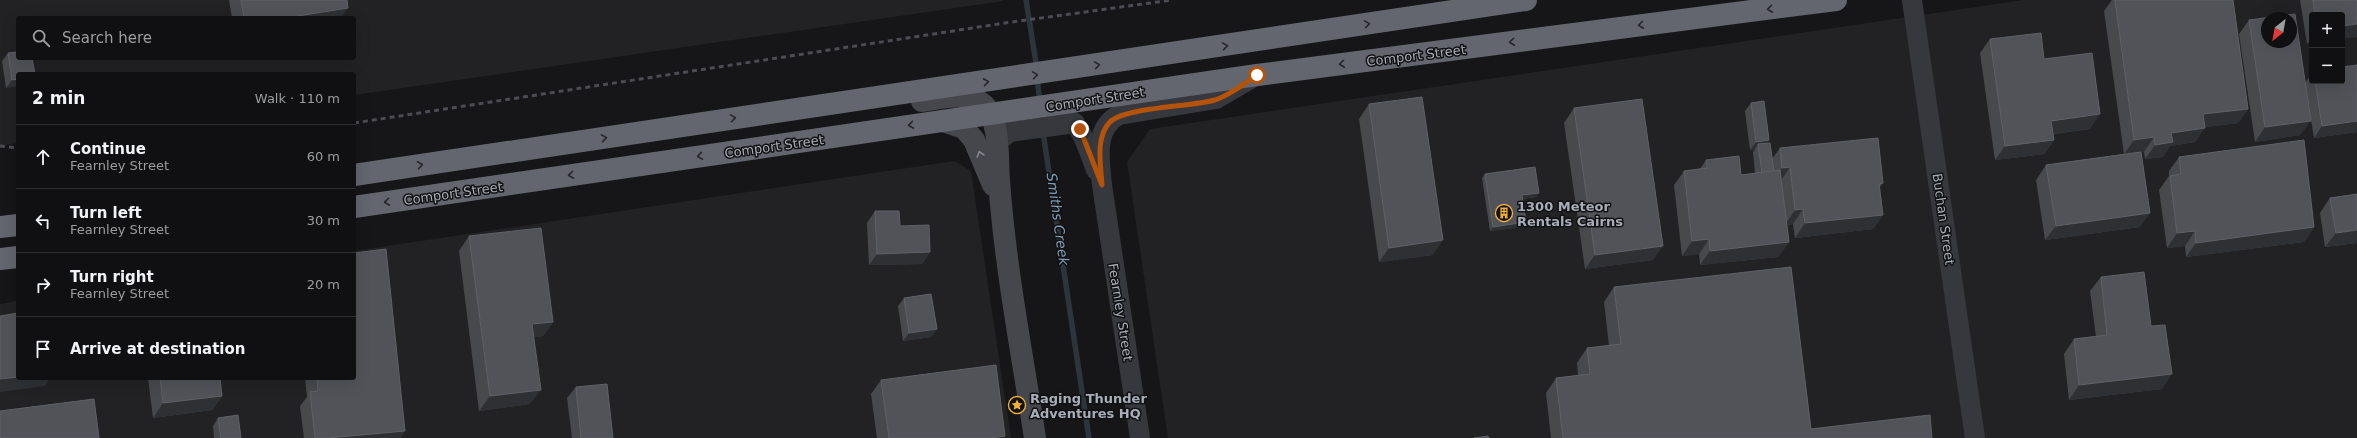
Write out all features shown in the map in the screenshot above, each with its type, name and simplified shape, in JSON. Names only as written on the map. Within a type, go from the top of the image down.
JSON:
[{"type":"highway","points":[[356,175],[790,108],[1012,78],[1526,0]]},
{"type":"highway","name":"Comport Street","points":[[356,207],[1019,110],[1065,113],[1257,75],[1836,0]]},
{"type":"highway","points":[[0,227],[16,224]]},
{"type":"highway","points":[[0,259],[16,257]]},
{"type":"street","name":"Buchan Street","points":[[1912,0],[1975,438]]},
{"type":"street","name":"Fearnley Street","points":[[1140,438],[1102,185],[1101,141],[1108,123],[1113,118],[1124,114],[1216,99],[1257,75]]},
{"type":"street","points":[[790,108],[833,114],[956,97],[979,102],[990,114],[998,140],[1000,203],[1035,438]]},
{"type":"street","name":"Fearnley Street","points":[[1065,113],[1080,129],[1102,185]]},
{"type":"street","points":[[998,140],[1010,132],[1065,113]]},
{"type":"street","points":[[943,121],[964,128],[974,140],[1000,203]]},
{"type":"shaded area","points":[[0,0],[1003,0],[356,95],[356,72],[16,72],[16,143],[0,146]]},
{"type":"shaded area","points":[[2023,0],[2357,0],[2357,438],[1168,438],[1127,162],[1150,129]]},
{"type":"shaded area","points":[[954,161],[971,171],[1011,438],[0,438],[0,304],[16,301],[16,380],[356,380],[356,251]]},
{"type":"building","points":[[241,0],[347,0],[348,8],[298,16],[244,16]]},
{"type":"building","points":[[2115,0],[2233,0],[2248,109],[2203,114],[2205,128],[2171,133],[2173,142],[2155,145],[2154,137],[2134,140]]},
{"type":"building","points":[[2313,0],[2357,0],[2357,24],[2345,26],[2345,12],[2315,12]]},
{"type":"building","points":[[2261,18],[2261,48],[2297,48],[2297,27],[2311,121],[2265,127],[2249,20]]},
{"type":"building","points":[[2041,33],[2044,59],[2092,53],[2100,114],[2051,121],[2054,140],[2005,146],[1990,39]]},
{"type":"building","points":[[16,52],[16,60],[32,60],[35,72],[16,72],[16,79],[12,80],[8,53]]},
{"type":"building","points":[[2357,65],[2357,121],[2322,126],[2315,84],[2345,84],[2345,67]]},
{"type":"building","points":[[1422,97],[1443,240],[1389,248],[1369,104]]},
{"type":"building","points":[[1642,99],[1663,246],[1595,255],[1574,108]]},
{"type":"building","points":[[1764,101],[1769,140],[1756,142],[1751,103]]},
{"type":"building","points":[[1878,138],[1883,183],[1879,184],[1883,215],[1805,223],[1803,209],[1795,210],[1790,167],[1782,168],[1780,148]]},
{"type":"building","points":[[2304,140],[2314,227],[2196,243],[2195,231],[2177,233],[2170,176],[2181,174],[2179,157]]},
{"type":"building","points":[[1770,143],[1774,171],[1762,173],[1758,144]]},
{"type":"building","points":[[2141,152],[2150,213],[2056,226],[2046,165]]},
{"type":"building","points":[[1739,156],[1741,175],[1780,170],[1789,242],[1710,251],[1709,239],[1692,241],[1684,171],[1707,168],[1706,160]]},
{"type":"building","name":"1300 Meteor Rentals Cairns","points":[[1535,167],[1539,193],[1522,195],[1526,222],[1493,227],[1485,174]]},
{"type":"building","points":[[2357,194],[2357,230],[2336,233],[2330,198]]},
{"type":"building","points":[[875,211],[899,211],[900,226],[929,225],[930,252],[877,254]]},
{"type":"building","points":[[541,228],[553,322],[532,324],[541,390],[490,396],[469,236]]},
{"type":"building","points":[[386,249],[405,431],[315,438],[310,392],[318,391],[317,380],[356,380],[356,253]]},
{"type":"building","points":[[1791,267],[1811,429],[1930,415],[1932,438],[1563,438],[1556,378],[1590,374],[1587,348],[1621,344],[1614,287]]},
{"type":"building","points":[[2144,272],[2151,326],[2165,325],[2172,374],[2079,385],[2074,339],[2107,335],[2101,277]]},
{"type":"building","points":[[931,294],[937,329],[909,333],[904,298]]},
{"type":"building","points":[[16,313],[16,377],[0,379],[0,316]]},
{"type":"building","points":[[996,365],[1005,436],[990,438],[889,438],[881,380]]},
{"type":"building","points":[[160,380],[220,380],[222,396],[163,403]]},
{"type":"building","points":[[607,384],[613,438],[581,438],[576,387]]},
{"type":"building","points":[[94,399],[99,438],[0,438],[0,411]]},
{"type":"building","points":[[238,415],[241,438],[221,438],[218,418]]},
{"type":"building","points":[[1488,436],[1489,438],[1474,438]]},
{"type":"waterway","name":"Smiths Creek","points":[[1026,0],[1037,69]]},
{"type":"waterway","name":"Smiths Creek","points":[[1037,78],[1040,103]]},
{"type":"waterway","name":"Smiths Creek","points":[[1043,132],[1089,438]]},
{"type":"railway","points":[[356,123],[1005,23],[1172,0]]},
{"type":"railway","points":[[0,146],[16,148]]},
{"type":"place","name":"1300 Meteor Rentals Cairns","points":[[1504,213]]},
{"type":"place","name":"Raging Thunder Adventures HQ","points":[[1017,405]]},
{"type":"route","points":[[1080,129],[1102,185],[1100,150],[1101,141],[1103,132],[1113,118],[1129,113],[1194,104],[1216,99],[1232,92],[1257,75]]}]
